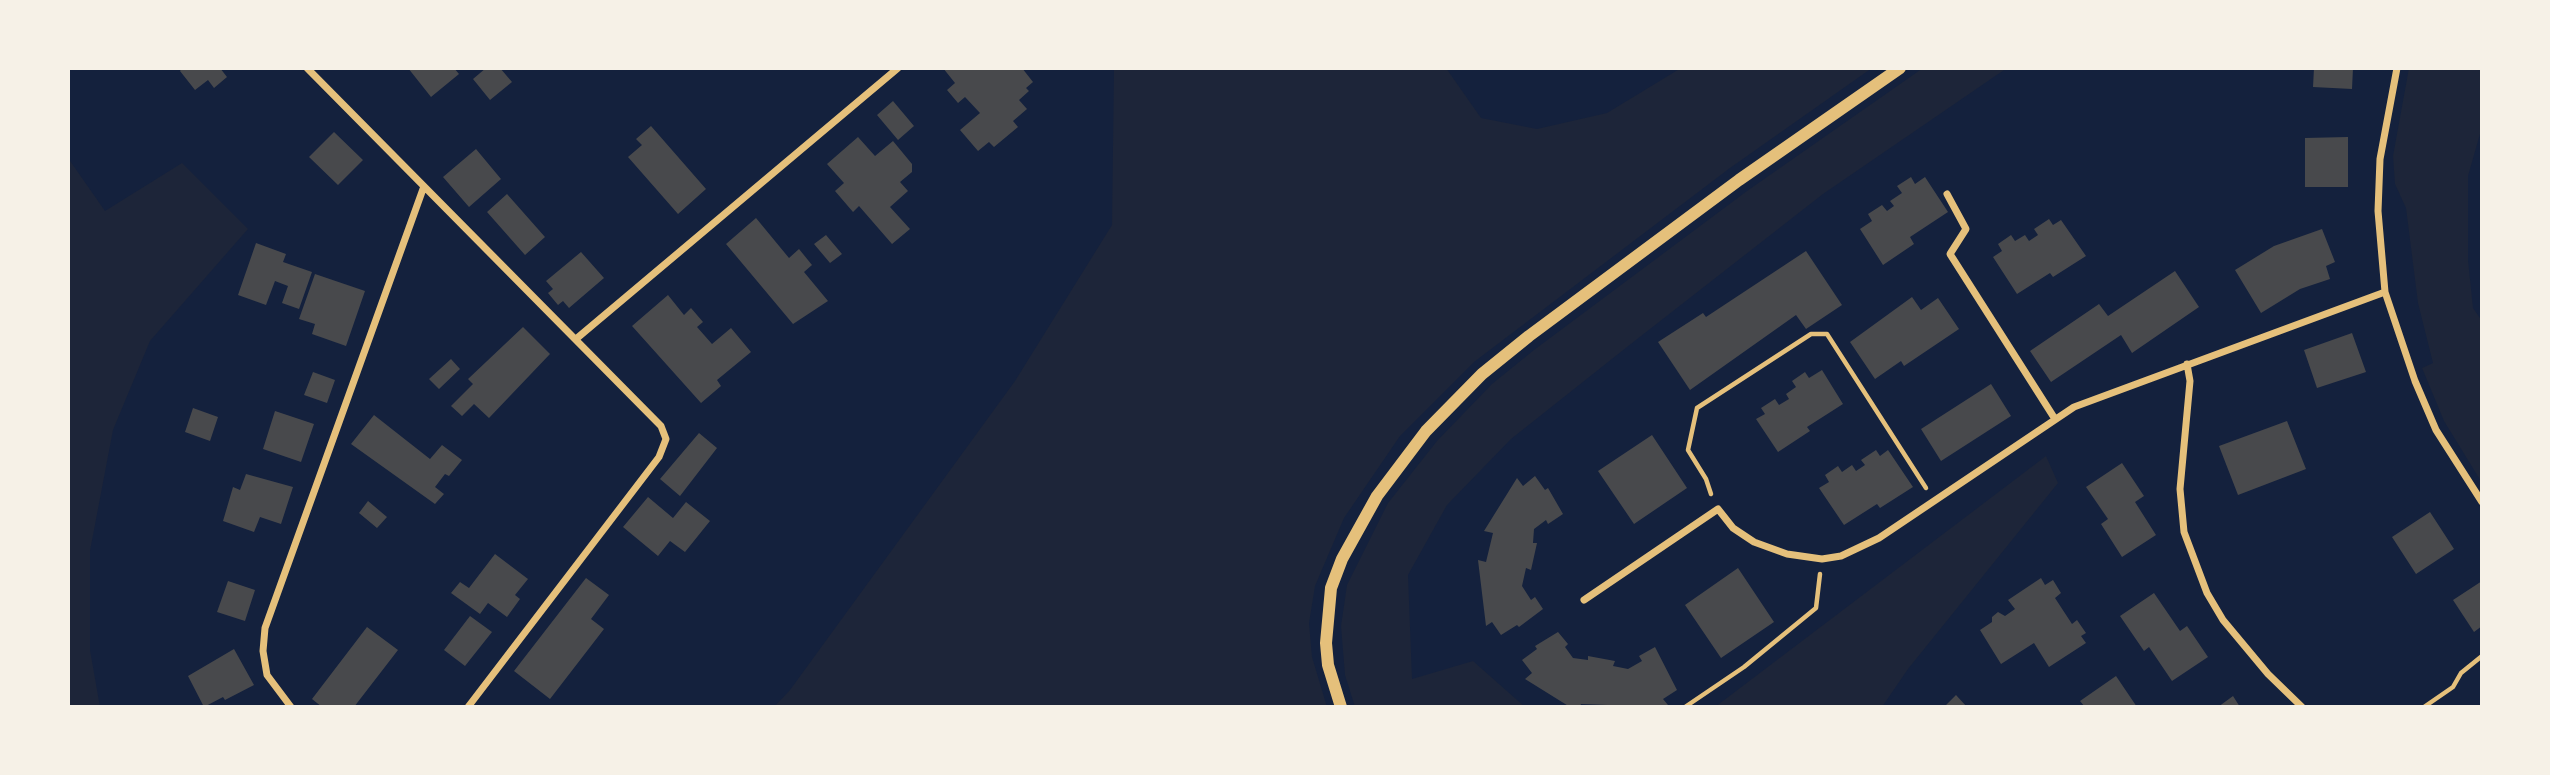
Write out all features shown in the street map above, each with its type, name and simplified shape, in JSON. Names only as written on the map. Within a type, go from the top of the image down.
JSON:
[{"type":"street","points":[[576,339],[898,68]]},
{"type":"street","points":[[1341,707],[1328,665],[1325,643],[1331,588],[1342,559],[1377,496],[1426,431],[1482,374],[1529,336],[1739,180],[1900,68]]},
{"type":"street","points":[[2397,68],[2380,159],[2378,211],[2385,292],[2415,381],[2436,430],[2482,502]]},
{"type":"street","points":[[311,70],[423,189],[661,426],[666,439],[659,457],[468,707]]},
{"type":"street","points":[[291,707],[267,675],[263,651],[264,628],[423,189]]},
{"type":"street","points":[[1947,194],[1966,229],[1950,254],[2055,419]]},
{"type":"street","points":[[1584,600],[1718,509],[1733,528],[1754,542],[1787,554],[1822,559],[1841,556],[1879,538],[2055,419],[2093,398],[2385,292]]},
{"type":"street","points":[[2187,364],[2190,381],[2180,489],[2184,532],[2207,593],[2223,620],[2268,674],[2302,707]]},
{"type":"path","points":[[1718,509],[1706,479],[1688,450],[1697,408],[1811,334],[1828,334],[1934,500]]},
{"type":"path","points":[[1685,707],[1744,667],[1816,608],[1822,559]]},
{"type":"path","points":[[2424,707],[2453,687],[2461,673],[2482,656]]},
{"type":"shaded area","points":[[1114,68],[1446,68],[1481,118],[1537,129],[1607,113],[1681,68],[1872,68],[1730,168],[1474,362],[1400,436],[1344,518],[1315,586],[1309,623],[1312,657],[1327,707],[774,707],[790,690],[1015,381],[1112,225]]},
{"type":"shaded area","points":[[1923,68],[2007,68],[1823,194],[1511,439],[1447,505],[1408,575],[1412,679],[1473,661],[1525,707],[1355,707],[1345,675],[1341,626],[1347,585],[1388,503],[1437,441],[1492,384],[1534,350],[1747,191]]},
{"type":"shaded area","points":[[2409,68],[2482,68],[2482,127],[2468,176],[2468,260],[2473,308],[2482,321],[2482,483],[2444,421],[2422,368],[2433,363],[2418,303],[2406,208],[2395,184],[2393,156]]},
{"type":"shaded area","points":[[68,158],[105,211],[182,163],[248,229],[150,341],[113,430],[90,551],[90,650],[100,707],[68,707]]},
{"type":"shaded area","points":[[2046,456],[2058,483],[1908,669],[1882,707],[1715,707]]},
{"type":"building","points":[[182,68],[220,68],[227,77],[214,88],[208,80],[195,90],[180,71]]},
{"type":"building","points":[[408,68],[454,68],[459,74],[431,97]]},
{"type":"building","points":[[486,68],[500,68],[512,82],[490,100],[473,79]]},
{"type":"building","points":[[943,68],[1022,68],[1033,82],[1026,88],[1029,91],[1019,100],[1027,109],[1013,121],[1018,127],[994,147],[989,142],[978,151],[960,130],[980,113],[965,97],[958,103],[947,90],[955,83]]},
{"type":"building","points":[[2314,68],[2353,68],[2352,89],[2313,87]]},
{"type":"building","points":[[893,101],[914,126],[898,140],[877,115]]},
{"type":"building","points":[[651,126],[706,189],[678,214],[628,157],[642,145],[636,139]]},
{"type":"building","points":[[334,132],[363,160],[338,185],[309,157]]},
{"type":"building","points":[[858,137],[875,156],[893,141],[912,164],[912,172],[900,182],[908,191],[890,207],[910,229],[892,244],[859,206],[853,212],[835,191],[844,183],[827,164]]},
{"type":"building","points":[[2348,137],[2348,187],[2305,187],[2305,138]]},
{"type":"building","points":[[476,149],[501,179],[469,207],[443,177]]},
{"type":"building","points":[[1911,177],[1915,184],[1925,177],[1948,212],[1910,237],[1914,244],[1883,265],[1860,229],[1872,221],[1868,214],[1882,205],[1887,211],[1894,206],[1890,201],[1902,193],[1897,186]]},
{"type":"building","points":[[507,194],[545,237],[525,255],[487,212]]},
{"type":"building","points":[[756,218],[789,258],[799,249],[812,265],[804,272],[828,301],[793,324],[726,244]]},
{"type":"building","points":[[2049,219],[2053,225],[2061,220],[2086,256],[2053,277],[2050,273],[2017,294],[1993,257],[2002,251],[1998,244],[2011,235],[2015,241],[2025,235],[2029,241],[2038,235],[2034,229]]},
{"type":"building","points":[[2322,229],[2335,262],[2326,266],[2330,279],[2300,289],[2261,313],[2235,270],[2274,246]]},
{"type":"building","points":[[826,235],[842,254],[830,263],[814,244]]},
{"type":"building","points":[[256,243],[286,254],[283,262],[312,272],[299,309],[282,303],[288,286],[275,281],[266,305],[238,295]]},
{"type":"building","points":[[1806,251],[1842,305],[1806,329],[1796,315],[1690,390],[1658,342],[1703,313],[1706,317]]},
{"type":"building","points":[[581,252],[604,278],[569,308],[563,301],[558,305],[548,293],[553,289],[546,281]]},
{"type":"building","points":[[2175,271],[2199,307],[2132,353],[2121,335],[2051,382],[2030,351],[2099,304],[2108,316]]},
{"type":"building","points":[[315,274],[365,291],[346,346],[312,334],[315,324],[299,319]]},
{"type":"building","points":[[668,295],[684,315],[691,308],[703,322],[697,327],[712,344],[731,328],[751,352],[717,380],[721,386],[701,403],[632,326]]},
{"type":"building","points":[[1912,297],[1921,310],[1938,298],[1959,329],[1904,366],[1901,361],[1875,379],[1850,342]]},
{"type":"building","points":[[523,327],[550,354],[489,418],[474,404],[462,416],[451,406],[473,384],[468,379]]},
{"type":"building","points":[[2352,333],[2366,372],[2317,388],[2304,350]]},
{"type":"building","points":[[451,359],[460,369],[439,389],[429,379]]},
{"type":"building","points":[[1822,370],[1843,404],[1807,427],[1810,431],[1778,452],[1756,419],[1765,414],[1761,408],[1775,399],[1779,405],[1789,399],[1786,394],[1796,387],[1792,381],[1805,372],[1809,378]]},
{"type":"building","points":[[313,372],[335,380],[327,403],[304,395]]},
{"type":"building","points":[[1991,384],[2011,416],[1941,461],[1921,429]]},
{"type":"building","points":[[193,408],[218,417],[210,441],[185,432]]},
{"type":"building","points":[[275,411],[314,424],[301,462],[263,449]]},
{"type":"building","points":[[374,415],[430,459],[442,445],[462,460],[449,476],[445,474],[435,487],[444,494],[435,504],[351,444]]},
{"type":"building","points":[[2287,421],[2306,469],[2238,495],[2219,446]]},
{"type":"building","points":[[699,433],[717,448],[680,496],[660,479]]},
{"type":"building","points":[[1652,435],[1687,488],[1634,524],[1598,471]]},
{"type":"building","points":[[1876,450],[1880,456],[1888,450],[1913,487],[1880,508],[1877,504],[1844,525],[1819,488],[1829,482],[1825,475],[1838,466],[1842,472],[1852,465],[1856,471],[1865,465],[1861,460]]},
{"type":"building","points":[[2122,463],[2144,496],[2135,502],[2156,535],[2122,557],[2101,524],[2108,519],[2086,487]]},
{"type":"building","points":[[246,474],[293,487],[281,524],[260,517],[254,532],[223,521],[233,487],[240,490]]},
{"type":"building","points":[[1535,476],[1545,490],[1548,488],[1563,514],[1548,524],[1546,520],[1534,529],[1533,543],[1537,543],[1531,570],[1526,568],[1522,586],[1531,600],[1535,597],[1543,609],[1519,627],[1517,625],[1501,635],[1492,622],[1486,626],[1478,560],[1486,562],[1493,533],[1484,531],[1517,478],[1523,486]]},
{"type":"building","points":[[648,497],[673,518],[686,502],[710,521],[685,552],[670,541],[658,556],[623,527]]},
{"type":"building","points":[[368,501],[387,517],[377,528],[359,513]]},
{"type":"building","points":[[2430,512],[2454,549],[2416,574],[2392,537]]},
{"type":"building","points":[[495,554],[528,579],[515,595],[520,599],[507,617],[488,603],[480,614],[451,593],[460,582],[469,588]]},
{"type":"building","points":[[1738,568],[1774,622],[1721,658],[1685,605]]},
{"type":"building","points":[[586,578],[609,595],[591,619],[604,629],[550,699],[514,671]]},
{"type":"building","points":[[2041,578],[2045,585],[2053,580],[2061,593],[2055,598],[2072,624],[2077,620],[2086,633],[2081,636],[2086,643],[2049,667],[2034,643],[2001,664],[1980,630],[1992,622],[1992,617],[1998,612],[2005,616],[2015,609],[2008,600]]},
{"type":"building","points":[[228,581],[255,590],[245,621],[217,612]]},
{"type":"building","points":[[2482,581],[2482,626],[2474,632],[2453,600]]},
{"type":"building","points":[[2154,593],[2180,631],[2187,626],[2208,657],[2172,681],[2149,647],[2144,651],[2120,616]]},
{"type":"building","points":[[470,616],[492,632],[465,666],[444,650]]},
{"type":"building","points":[[367,627],[398,650],[354,707],[322,707],[312,699]]},
{"type":"building","points":[[1558,632],[1568,644],[1565,647],[1573,658],[1588,660],[1588,656],[1615,661],[1613,666],[1628,669],[1642,661],[1639,656],[1655,647],[1677,690],[1663,699],[1668,705],[1659,707],[1581,704],[1580,707],[1570,707],[1525,679],[1532,673],[1522,660],[1537,649],[1535,646]]},
{"type":"building","points":[[234,649],[254,685],[204,707],[188,676]]},
{"type":"building","points":[[2116,676],[2137,707],[2085,707],[2080,701]]},
{"type":"building","points":[[1956,695],[1967,707],[1944,707]]},
{"type":"building","points":[[2233,696],[2240,707],[2218,707]]}]
